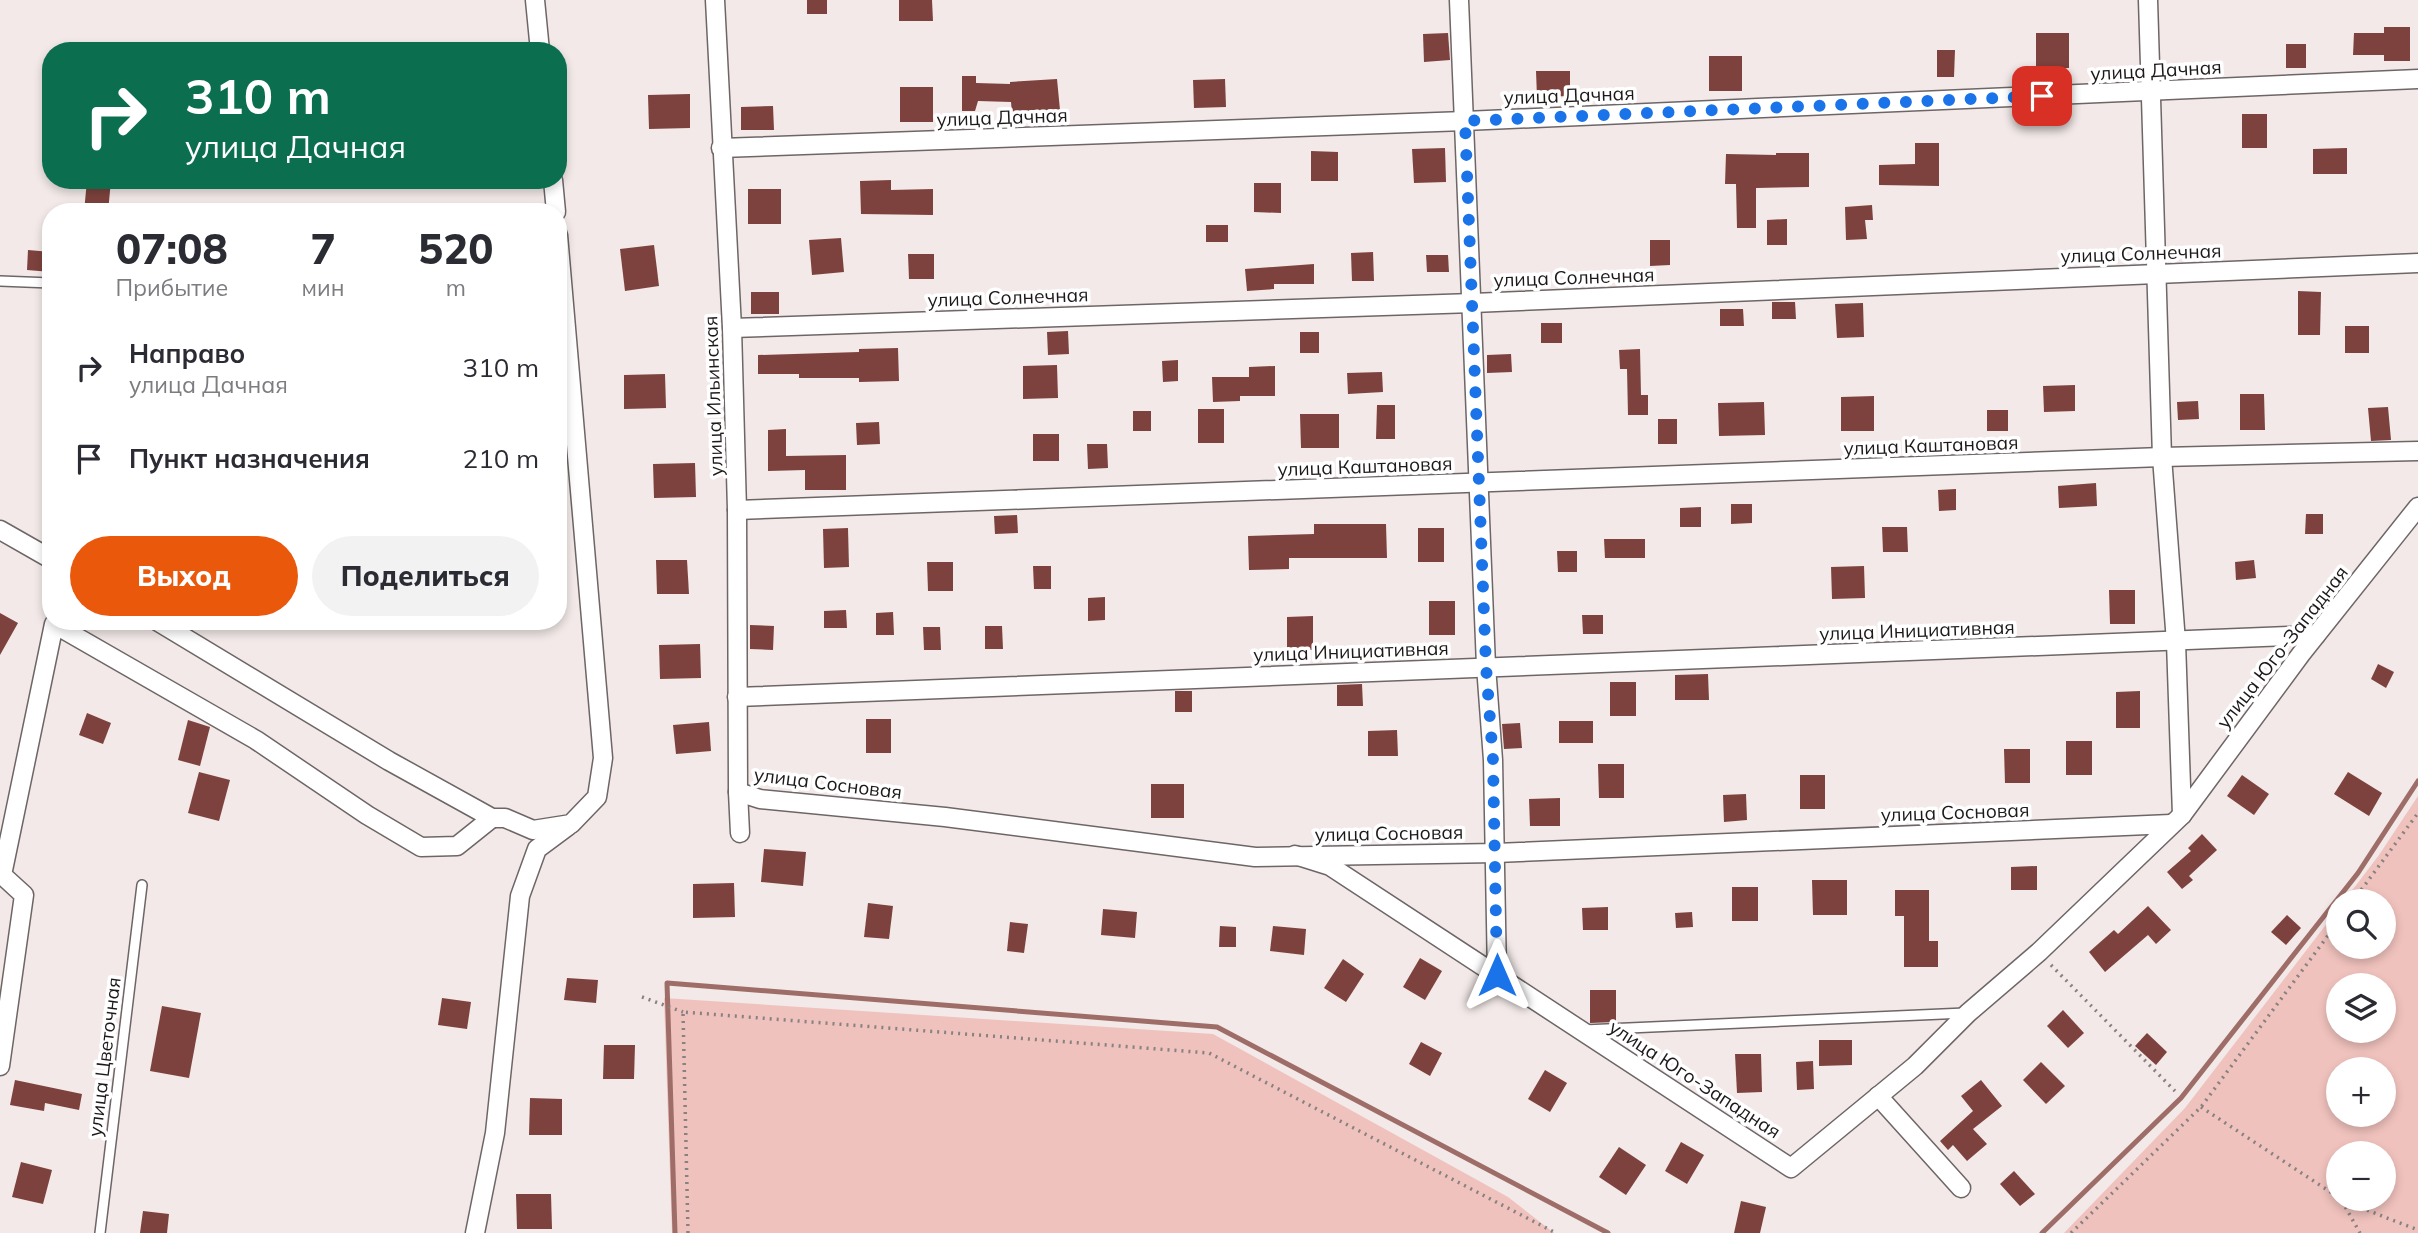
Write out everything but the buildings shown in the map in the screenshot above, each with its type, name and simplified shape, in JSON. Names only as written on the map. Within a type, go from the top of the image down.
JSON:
[{"type":"street","points":[[535,0],[539,42]]},
{"type":"street","name":"улица Ильинская","points":[[715,0],[732,328],[737,510],[740,833]]},
{"type":"street","points":[[1459,0],[1486,666],[1493,760],[1497,975]]},
{"type":"street","points":[[2148,0],[2162,457],[2176,642],[2176,819]]},
{"type":"street","name":"улица Дачная","points":[[721,148],[1465,121],[2418,79]]},
{"type":"street","name":"улица Солнечная","points":[[732,328],[1473,303],[2418,263]]},
{"type":"street","points":[[475,1233],[495,1133],[520,896],[537,849],[571,824],[597,797],[603,758],[567,353]]},
{"type":"street","name":"улица Каштановая","points":[[737,510],[2162,457],[2418,451]]},
{"type":"street","name":"улица Юго-Западная","points":[[1295,855],[1330,866],[1791,1168],[1915,1066],[1968,1013],[2039,952],[2176,819],[2316,635],[2418,507]]},
{"type":"street","points":[[0,530],[42,554]]},
{"type":"street","points":[[0,1066],[23,895],[2,875],[53,630]]},
{"type":"street","points":[[64,630],[256,740],[366,815],[421,847],[457,846],[492,818]]},
{"type":"street","points":[[171,630],[388,761],[492,818],[505,818],[533,830],[571,824]]},
{"type":"street","name":"улица Инициативная","points":[[737,697],[2316,635]]},
{"type":"street","name":"улица Сосновая","points":[[738,792],[761,799],[945,817],[1255,857],[1496,853],[2176,819]]},
{"type":"street","points":[[1878,1096],[1961,1188]]},
{"type":"lane","points":[[0,281],[42,283]]},
{"type":"lane","name":"улица Цветочная","points":[[100,1233],[142,885]]},
{"type":"lane","points":[[1582,1030],[1968,1013]]},
{"type":"path","points":[[2362,889],[2418,813]]},
{"type":"path","points":[[2071,1233],[2201,1107],[2326,938]]},
{"type":"path","points":[[2039,952],[2175,1091]]},
{"type":"path","points":[[642,997],[683,1012],[1209,1053],[1556,1233]]},
{"type":"path","points":[[683,1012],[688,1233]]},
{"type":"path","points":[[2201,1107],[2326,1190]]},
{"type":"path","points":[[2347,1211],[2360,1233]]},
{"type":"path","points":[[2370,1211],[2418,1230]]},
{"type":"shaded area","points":[[2418,796],[2418,1233],[2064,1233],[2185,1108],[2326,925],[2326,959],[2396,959],[2396,889],[2353,889]]},
{"type":"shaded area","points":[[664,998],[1213,1034],[1508,1197],[1554,1233],[672,1233]]},
{"type":"waterway","points":[[2042,1233],[2181,1098],[2358,873],[2418,781]]},
{"type":"waterway","points":[[675,1233],[667,983],[1217,1027],[1608,1233]]},
{"type":"route","points":[[1497,975],[1493,760],[1486,666],[1465,121],[2042,96]]}]
